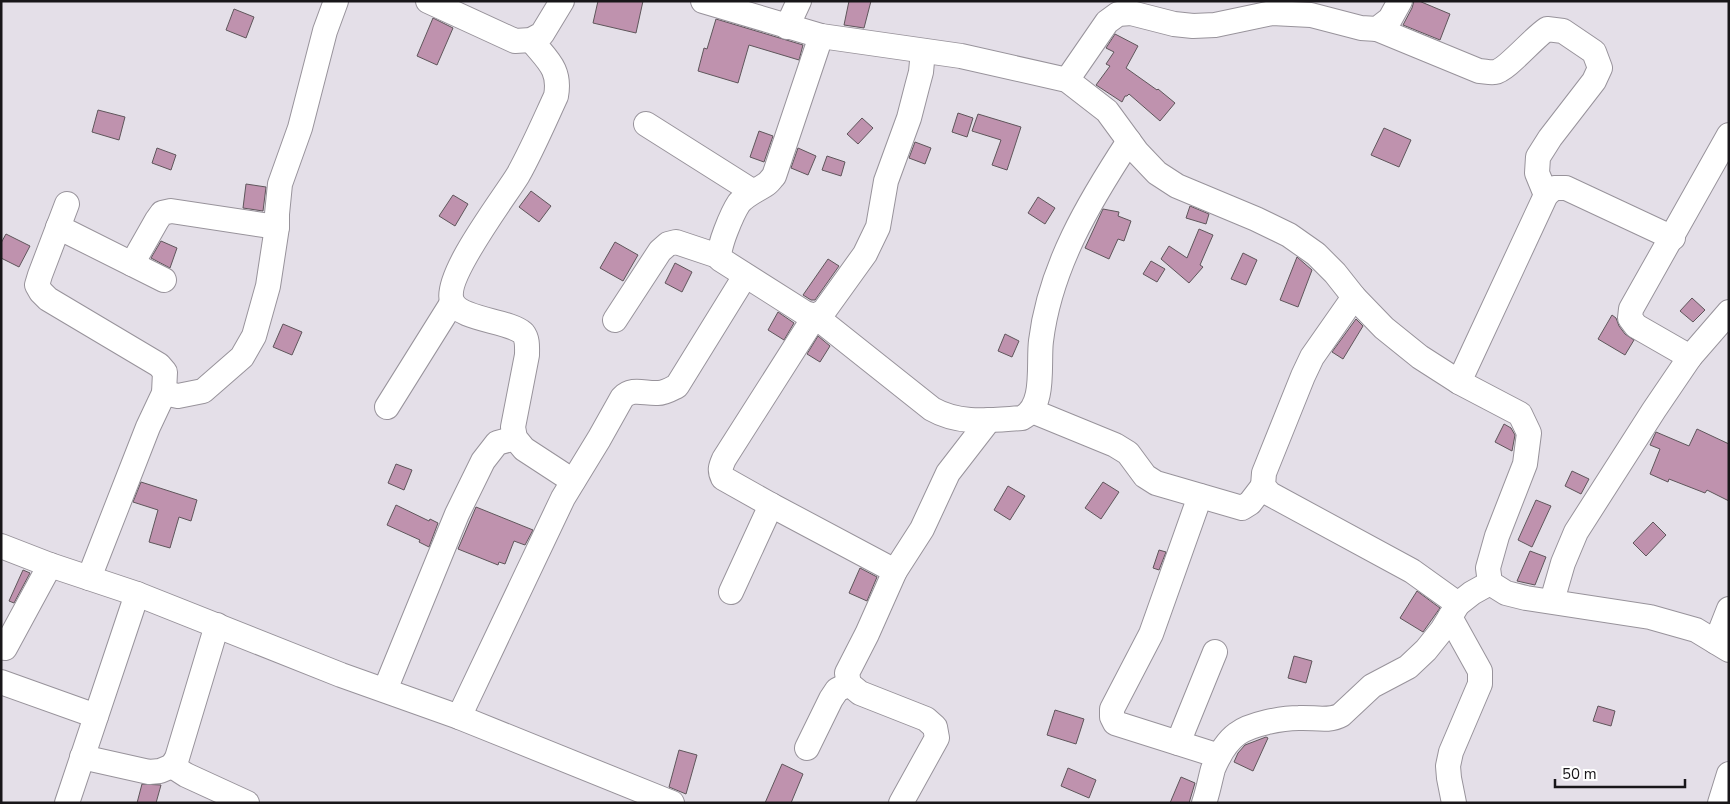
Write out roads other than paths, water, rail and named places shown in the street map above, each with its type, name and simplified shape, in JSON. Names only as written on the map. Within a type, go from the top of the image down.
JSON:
[{"type":"street","points":[[164,393],[178,396],[203,391],[242,357],[254,336],[268,286],[277,227],[276,214],[280,184],[300,128],[325,31],[336,1]]},
{"type":"street","points":[[428,1],[515,41],[531,40],[542,34],[562,1]]},
{"type":"street","points":[[703,1],[743,7],[787,27],[820,36],[961,56],[1067,80],[1107,112],[1137,152],[1157,173],[1176,186],[1256,219],[1289,235],[1316,254],[1335,273],[1354,297],[1391,334],[1420,357],[1459,382],[1520,414],[1529,433],[1525,464],[1497,536],[1488,568],[1490,584]]},
{"type":"street","points":[[787,27],[799,1]]},
{"type":"street","points":[[1377,29],[1390,19],[1400,1]]},
{"type":"street","points":[[1067,80],[1116,8],[1174,24],[1193,26],[1215,26],[1272,13],[1310,15],[1361,28],[1377,29],[1479,71],[1496,72],[1508,64],[1547,29],[1563,31],[1594,52],[1600,68],[1594,81],[1550,138],[1538,157],[1537,174],[1546,195]]},
{"type":"street","points":[[718,256],[721,242],[739,204],[752,191],[766,185],[774,176],[820,36]]},
{"type":"street","points":[[531,40],[556,72],[559,85],[556,96],[519,173],[467,254],[452,283],[450,294],[452,303],[461,310],[512,327],[523,334],[528,343],[513,427],[515,438],[524,449],[573,481]]},
{"type":"street","points":[[895,571],[770,505],[724,478],[720,472],[721,466],[815,316],[824,311],[865,254],[878,227],[886,181],[909,118],[921,72],[923,51]]},
{"type":"street","points":[[646,124],[752,191]]},
{"type":"street","points":[[1690,357],[1636,326],[1630,318],[1631,309],[1729,135]]},
{"type":"street","points":[[615,320],[660,251],[668,244],[676,242],[718,256],[745,276],[804,313],[815,316],[932,409],[941,414],[965,420],[1022,418],[1032,411],[1038,398],[1041,341],[1048,306],[1061,261],[1092,198],[1129,141]]},
{"type":"street","points":[[1459,382],[1546,195],[1554,188],[1566,188],[1672,238]]},
{"type":"street","points":[[67,204],[37,285],[41,292],[48,299],[158,365],[165,372],[164,393],[148,427],[89,578]]},
{"type":"street","points":[[132,264],[156,220],[162,213],[170,211],[277,227]]},
{"type":"street","points":[[58,227],[164,280]]},
{"type":"street","points":[[459,717],[563,498],[626,394],[635,391],[659,393],[677,386],[745,276]]},
{"type":"street","points":[[1032,411],[1115,445],[1128,453],[1145,476],[1156,483],[1242,508],[1250,503],[1262,486],[1264,473],[1312,357],[1354,297]]},
{"type":"street","points":[[387,407],[452,303]]},
{"type":"street","points":[[1552,601],[1563,563],[1576,532],[1637,434],[1690,357],[1729,312]]},
{"type":"street","points":[[901,803],[937,738],[935,727],[926,719],[860,693],[848,684],[847,674],[895,571],[922,529],[948,473],[989,420]]},
{"type":"street","points":[[385,690],[457,514],[483,461],[497,443],[515,438]]},
{"type":"street","points":[[1262,486],[1270,494],[1412,571],[1454,611],[1480,671],[1480,684],[1450,752],[1448,778],[1454,803]]},
{"type":"street","points":[[1200,496],[1151,634],[1112,710],[1112,717],[1115,723],[1220,756]]},
{"type":"street","points":[[731,592],[770,505]]},
{"type":"street","points":[[1,546],[50,565],[137,594],[341,675],[459,717],[672,803]]},
{"type":"street","points":[[5,648],[50,565]]},
{"type":"street","points":[[1490,584],[1506,593],[1526,598],[1650,617],[1696,630],[1722,646],[1729,609]]},
{"type":"street","points":[[1204,803],[1213,771],[1220,756],[1237,734],[1246,729],[1293,718],[1335,718],[1341,715],[1372,686],[1408,667],[1426,650],[1454,611],[1472,593],[1490,584]]},
{"type":"street","points":[[67,803],[137,594]]},
{"type":"street","points":[[82,757],[148,772],[160,771],[172,766],[177,758],[217,625]]},
{"type":"street","points":[[1178,743],[1215,652]]},
{"type":"street","points":[[1,682],[96,716]]},
{"type":"street","points":[[807,748],[831,699],[837,690],[848,684]]},
{"type":"street","points":[[172,766],[186,775],[247,803]]},
{"type":"street","points":[[1720,803],[1729,774]]}]
